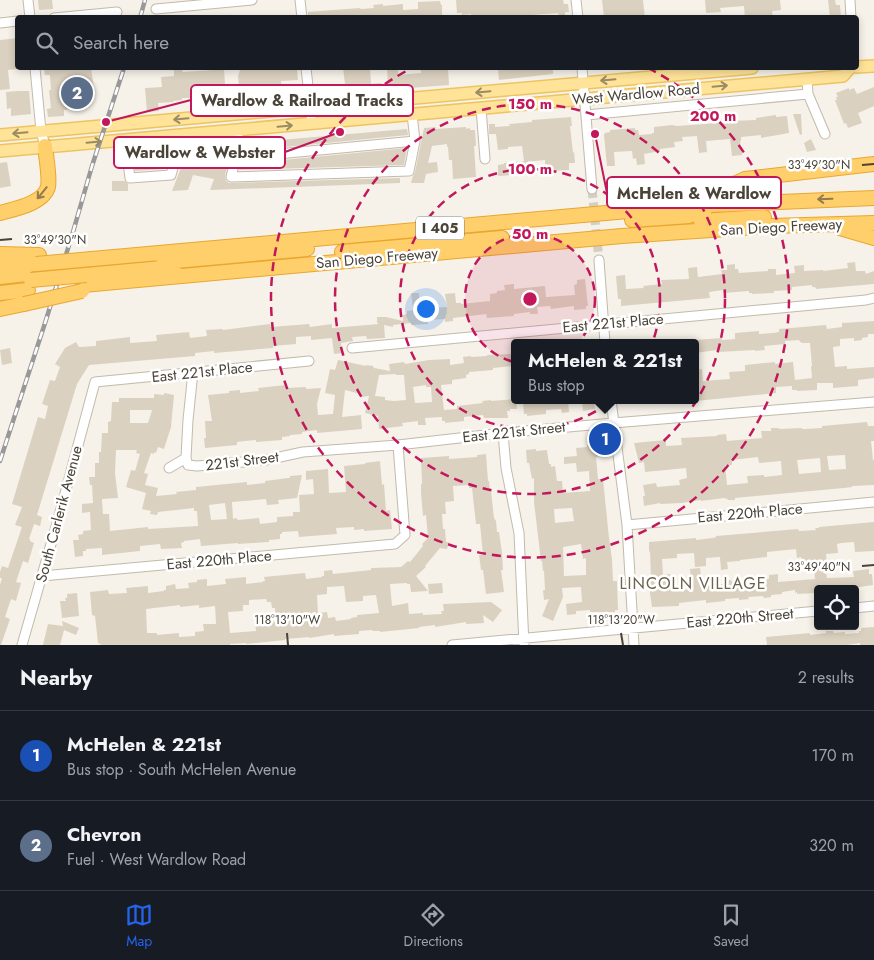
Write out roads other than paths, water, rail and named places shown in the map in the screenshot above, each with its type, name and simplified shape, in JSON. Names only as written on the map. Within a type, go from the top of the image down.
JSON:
[{"type":"highway","points":[[0,213],[25,206],[45,192],[48,180],[45,146]]},
{"type":"highway","points":[[684,206],[745,179],[874,164]]},
{"type":"highway","name":"San Diego Freeway","points":[[0,293],[32,278],[88,272],[121,256],[684,206],[874,198]]},
{"type":"highway","points":[[0,284],[32,278],[191,260],[438,236],[689,216],[713,204]]},
{"type":"highway","points":[[88,272],[736,218],[770,217],[799,225]]},
{"type":"highway","name":"San Diego Freeway","points":[[88,272],[122,282],[622,236],[799,225],[874,223]]},
{"type":"highway","points":[[824,224],[874,238]]},
{"type":"highway","points":[[0,254],[32,278]]},
{"type":"highway","name":"San Diego Freeway","points":[[0,268],[32,278]]},
{"type":"highway","points":[[0,277],[32,278]]},
{"type":"highway","points":[[0,309],[32,278]]},
{"type":"main road","points":[[859,67],[874,66]]},
{"type":"main road","name":"West Wardlow Road","points":[[0,135],[728,70]]},
{"type":"main road","name":"West Wardlow Road","points":[[0,151],[843,76],[848,70]]},
{"type":"street","points":[[28,0],[30,15]]},
{"type":"street","points":[[156,9],[252,0]]},
{"type":"street","points":[[300,0],[302,15]]},
{"type":"street","points":[[576,0],[578,15]]},
{"type":"street","points":[[850,0],[851,15]]},
{"type":"street","points":[[86,15],[117,12]]},
{"type":"street","points":[[0,22],[15,21]]},
{"type":"street","points":[[35,70],[41,131],[45,146]]},
{"type":"street","points":[[306,70],[312,123]]},
{"type":"street","points":[[582,70],[592,188]]},
{"type":"street","points":[[808,79],[808,94],[825,134]]},
{"type":"street","points":[[586,115],[808,94]]},
{"type":"street","points":[[480,108],[485,159]]},
{"type":"street","points":[[237,130],[239,144],[230,177],[409,171],[415,141],[412,114]]},
{"type":"street","points":[[125,140],[130,178],[171,175],[177,153],[176,135]]},
{"type":"street","points":[[236,158],[415,141]]},
{"type":"street","points":[[598,260],[605,339]]},
{"type":"street","name":"East 221st Place","points":[[352,348],[874,298]]},
{"type":"street","name":"East 221st Place","points":[[95,382],[309,361]]},
{"type":"street","points":[[170,468],[186,458],[193,372]]},
{"type":"street","name":"South Carlerik Avenue","points":[[22,645],[95,382]]},
{"type":"street","name":"East 221st Street","points":[[303,452],[398,445],[613,423],[874,402]]},
{"type":"street","points":[[611,404],[627,524],[634,645]]},
{"type":"street","points":[[503,433],[506,468],[519,534],[524,642]]},
{"type":"street","name":"East 220th Place","points":[[42,576],[396,544],[405,535],[398,445]]},
{"type":"street","name":"221st Street","points":[[186,458],[188,464],[197,466],[266,460],[303,452]]},
{"type":"street","name":"East 220th Place","points":[[627,524],[874,502]]},
{"type":"street","points":[[859,608],[874,606]]},
{"type":"street","name":"East 220th Street","points":[[452,645],[524,642],[633,628],[814,611]]},
{"type":"tunnel","points":[[592,189],[599,260]]},
{"type":"railway","points":[[141,15],[145,0]]},
{"type":"railway","points":[[0,461],[123,70]]},
{"type":"place","name":"Chevron","points":[[77,93]]},
{"type":"place","name":"Wardlow & Railroad Tracks","points":[[106,122]]},
{"type":"place","name":"Wardlow & Webster","points":[[340,132]]},
{"type":"place","name":"McHelen & Wardlow","points":[[595,134]]},
{"type":"place","name":"McHelen & 221st","points":[[605,439]]},
{"type":"district","name":"LINCOLN VILLAGE","points":[[693,583]]}]
